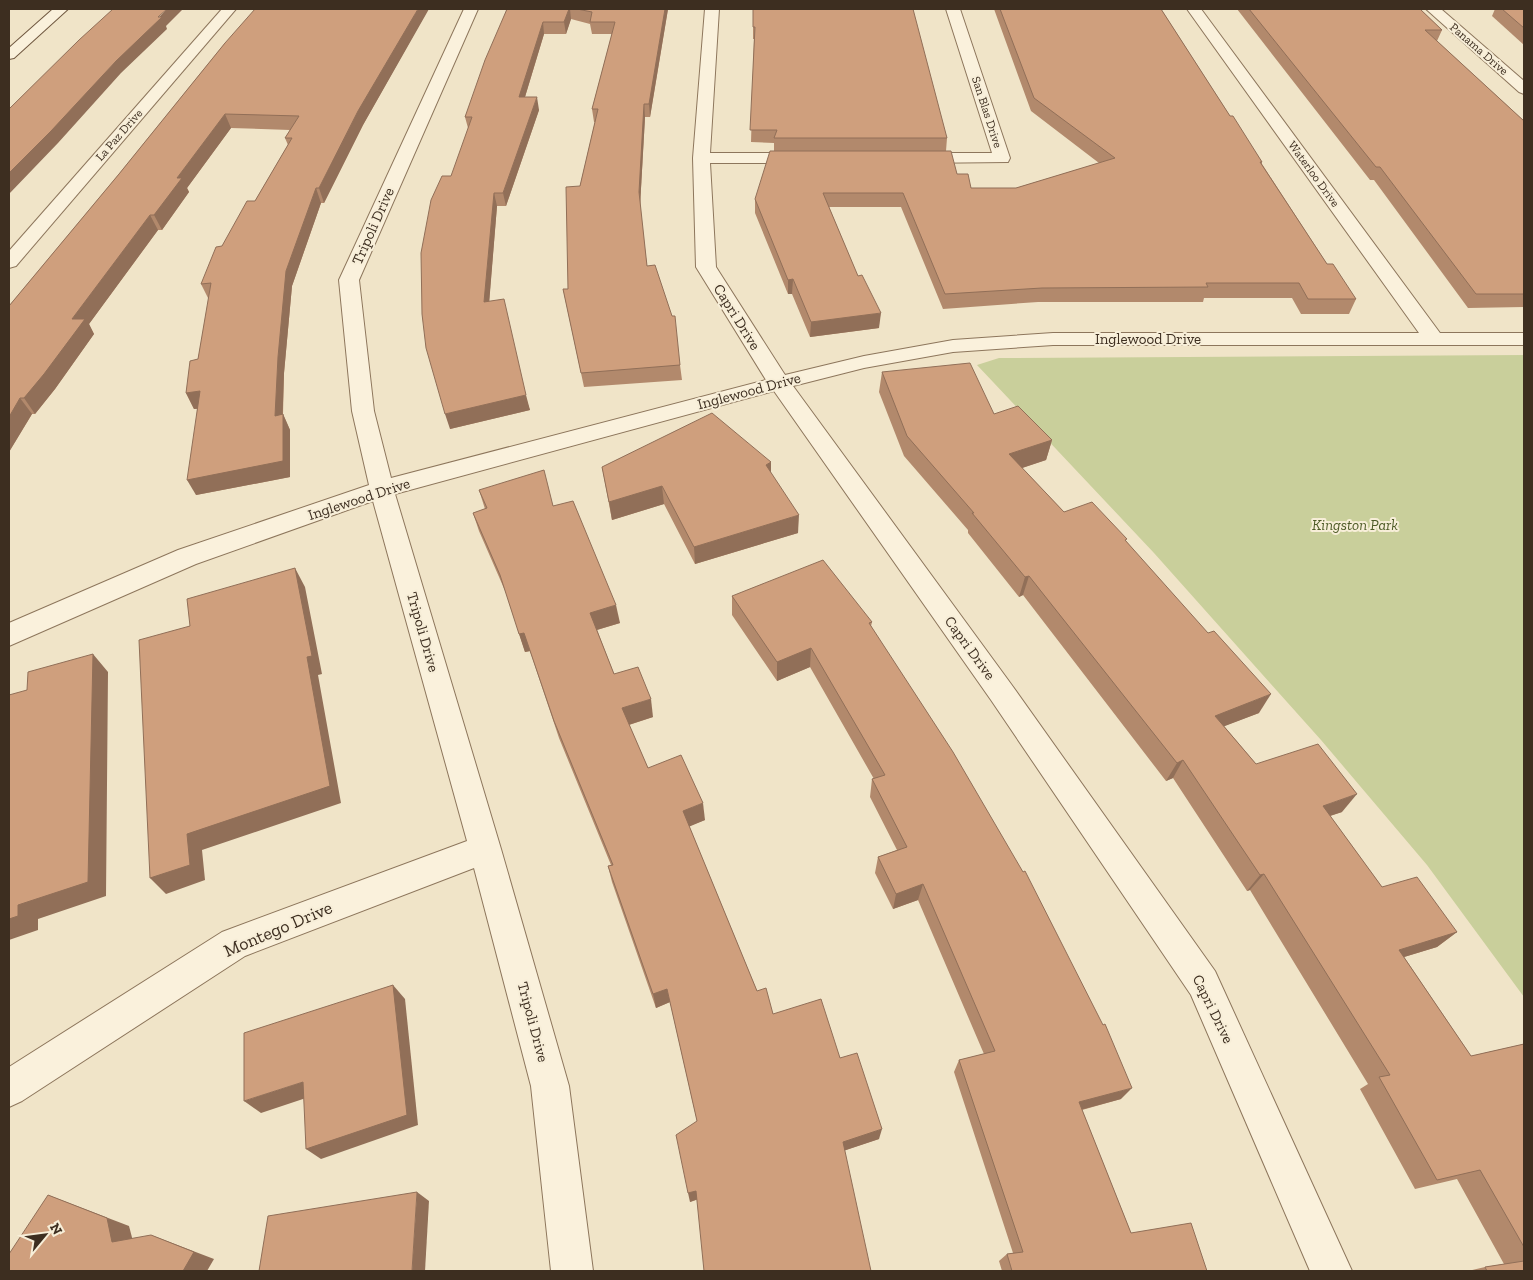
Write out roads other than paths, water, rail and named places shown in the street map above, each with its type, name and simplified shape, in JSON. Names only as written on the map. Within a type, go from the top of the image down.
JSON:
[{"type":"street","points":[[9,54],[61,9]]},
{"type":"street","name":"La Paz Drive","points":[[9,262],[229,9]]},
{"type":"street","name":"Tripoli Drive","points":[[471,9],[349,280],[363,411],[382,489],[486,849],[550,1086],[572,1271]]},
{"type":"street","name":"Capri Drive","points":[[712,9],[701,158],[706,267],[779,382],[996,684],[1203,983],[1331,1271]]},
{"type":"street","name":"San Blas Drive","points":[[905,158],[1002,158],[952,9]]},
{"type":"street","name":"Waterloo Drive","points":[[1194,9],[1434,339]]},
{"type":"street","name":"Panama Drive","points":[[1433,9],[1524,89]]},
{"type":"street","points":[[1492,61],[1516,61]]},
{"type":"street","points":[[701,158],[817,158]]},
{"type":"street","name":"Inglewood Drive","points":[[9,635],[187,557],[382,489],[779,382],[864,362],[953,346],[1052,339],[1524,339]]},
{"type":"street","name":"Montego Drive","points":[[9,1088],[234,944],[486,849]]},
{"type":"park label","name":"Kingston Park","points":[[1355,525]]}]
